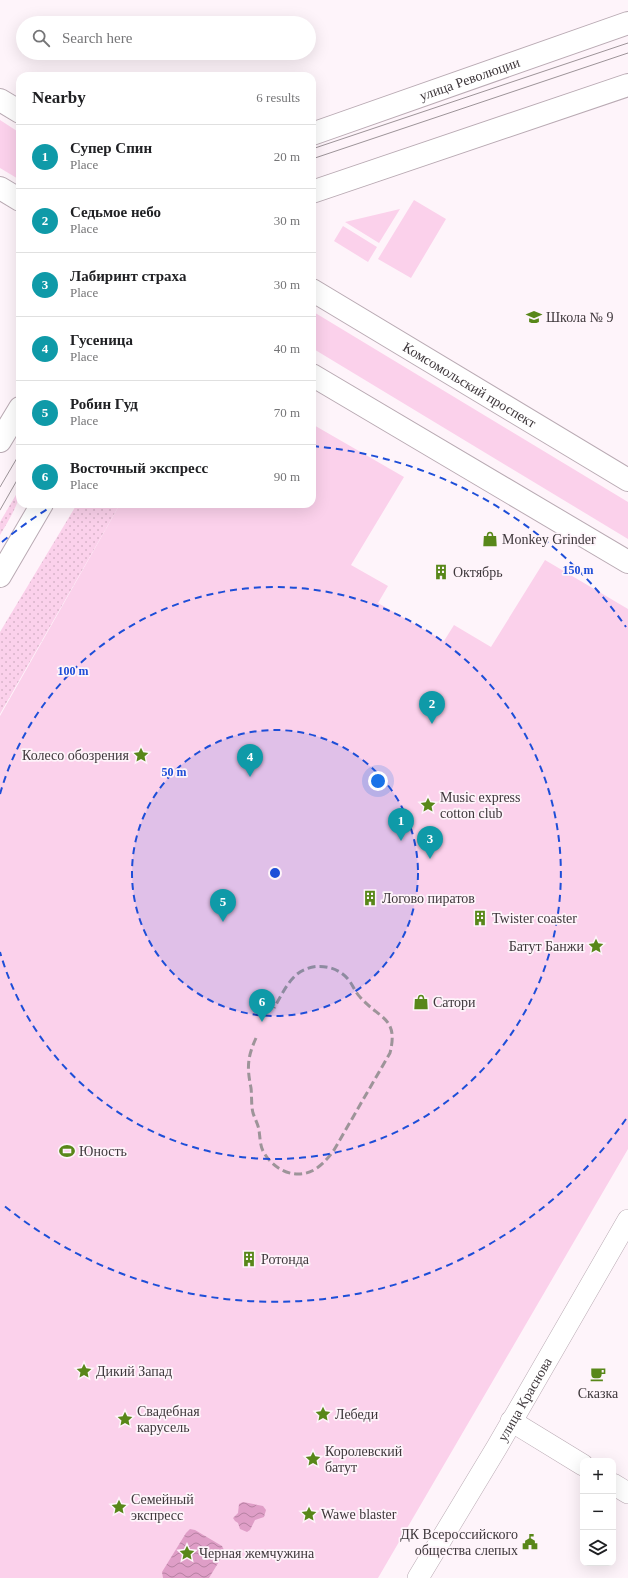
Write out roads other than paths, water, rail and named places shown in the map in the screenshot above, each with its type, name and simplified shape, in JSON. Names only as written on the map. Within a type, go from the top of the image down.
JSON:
[{"type":"main road","name":"улица Революции","points":[[316,133],[628,23]]},
{"type":"main road","points":[[317,194],[628,85]]},
{"type":"main road","points":[[0,100],[16,110]]},
{"type":"main road","points":[[0,188],[16,198]]},
{"type":"main road","name":"Комсомольский проспект","points":[[316,292],[628,480]]},
{"type":"main road","points":[[316,377],[628,562]]},
{"type":"main road","points":[[0,441],[16,415]]},
{"type":"main road","points":[[0,576],[40,508]]},
{"type":"street","name":"улица Краснова","points":[[418,1578],[628,1220]]},
{"type":"street","points":[[511,1421],[580,1463]]},
{"type":"street","points":[[616,1486],[628,1493]]},
{"type":"water","points":[[243,1502],[263,1506],[266,1510],[264,1517],[255,1520],[250,1530],[247,1532],[240,1529],[238,1523],[233,1518],[238,1513],[239,1504]]},
{"type":"water","name":"Черная жемчужина","points":[[190,1529],[195,1530],[222,1546],[224,1550],[223,1555],[209,1578],[163,1578],[162,1572]]},
{"type":"tram line","points":[[316,148],[628,43]]},
{"type":"tram line","points":[[316,158],[628,53]]},
{"type":"tram line","points":[[0,487],[16,460]]},
{"type":"tram line","points":[[0,510],[16,482]]},
{"type":"railway","points":[[256,1038],[249,1057],[248,1069],[252,1110],[259,1128],[262,1149],[267,1158],[273,1164],[286,1172],[294,1174],[309,1172],[322,1164],[334,1150],[390,1053],[392,1032],[386,1020],[360,997],[343,974],[323,966],[309,968],[296,975],[286,987],[274,1008]]},
{"type":"place","name":"Школа № 9","points":[[534,317]]},
{"type":"place","name":"Monkey Grinder","points":[[490,539]]},
{"type":"place","name":"Октябрь","points":[[441,572]]},
{"type":"place","name":"Седьмое небо","points":[[432,724]]},
{"type":"place","name":"Колесо обозрения","points":[[141,755]]},
{"type":"place","name":"Гусеница","points":[[250,777]]},
{"type":"place","name":"Music express cotton club","points":[[428,805]]},
{"type":"place","name":"Супер Спин","points":[[401,841]]},
{"type":"place","name":"Лабиринт cтраха","points":[[430,859]]},
{"type":"place","name":"Логово пиратов","points":[[370,898]]},
{"type":"place","name":"Twister coaster","points":[[480,918]]},
{"type":"place","name":"Робин Гуд","points":[[223,922]]},
{"type":"place","name":"Батут Банжи","points":[[596,946]]},
{"type":"place","name":"Сатори","points":[[421,1002]]},
{"type":"place","name":"Восточный экспресс","points":[[262,1022]]},
{"type":"place","name":"Юность","points":[[67,1151]]},
{"type":"place","name":"Ротонда","points":[[249,1259]]},
{"type":"place","name":"Дикий Запад","points":[[84,1371]]},
{"type":"place","name":"Сказка","points":[[598,1374]]},
{"type":"place","name":"Лебеди","points":[[323,1414]]},
{"type":"place","name":"Свадебная карусель","points":[[125,1419]]},
{"type":"place","name":"Королевский батут","points":[[313,1459]]},
{"type":"place","name":"Семейный экспресс","points":[[119,1507]]},
{"type":"place","name":"Wawe blaster","points":[[309,1514]]},
{"type":"place","name":"ДК Всероссийского общества слепых","points":[[530,1542]]},
{"type":"place","name":"Черная жемчужина","points":[[187,1553]]}]
